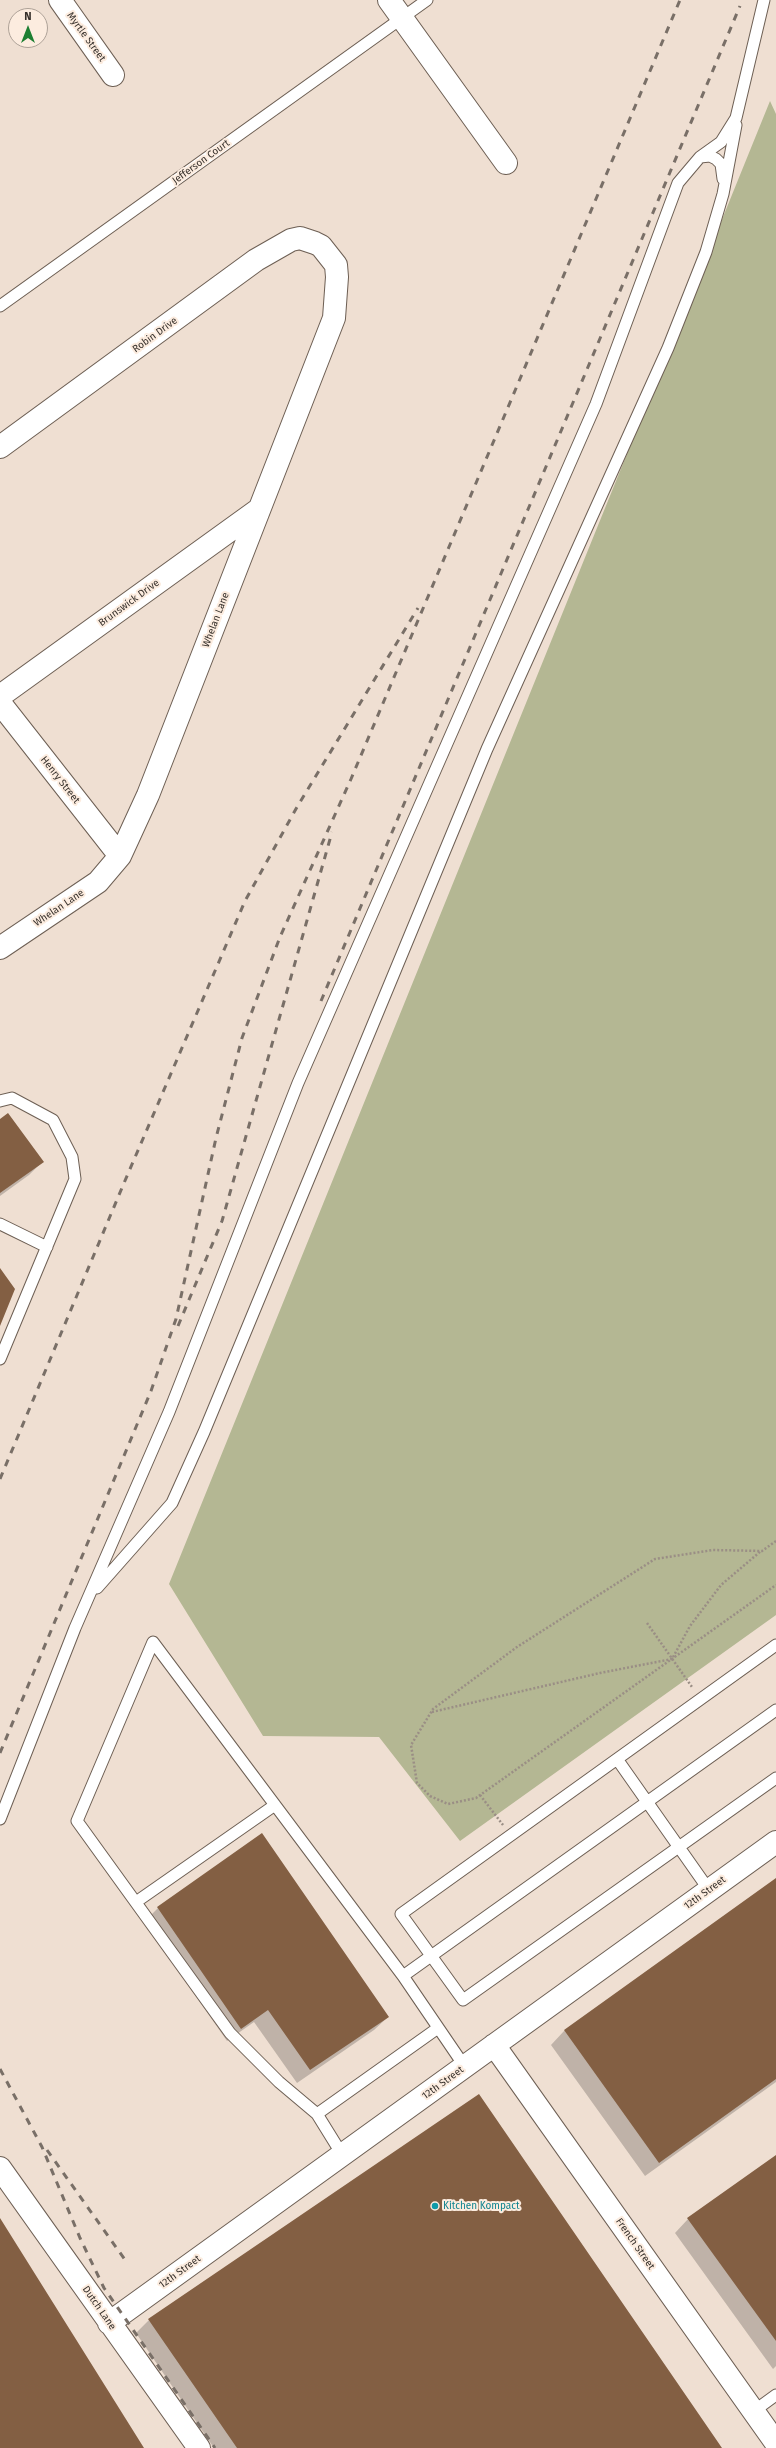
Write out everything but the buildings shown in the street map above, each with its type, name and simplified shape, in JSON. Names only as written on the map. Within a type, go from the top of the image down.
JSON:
[{"type":"street","name":"Myrtle Street","points":[[60,0],[113,75]]},
{"type":"street","points":[[389,0],[506,163]]},
{"type":"street","name":"Robin Drive","points":[[0,447],[256,260],[291,240],[300,238],[315,243]]},
{"type":"street","name":"Whelan Lane","points":[[0,948],[98,882],[120,856],[148,795],[334,318],[337,277],[336,265],[321,246],[315,243]]},
{"type":"street","name":"Brunswick Drive","points":[[0,696],[258,510]]},
{"type":"street","name":"Henry Street","points":[[0,703],[120,856]]},
{"type":"street","name":"12th Street","points":[[109,2323],[343,2156],[494,2045],[776,1842]]},
{"type":"street","name":"French Street","points":[[494,2045],[776,2443]]},
{"type":"street","name":"Dutch Lane","points":[[0,2168],[199,2448]]},
{"type":"lane","name":"Jefferson Court","points":[[0,306],[427,0]]},
{"type":"lane","points":[[89,1597],[172,1503],[201,1439],[488,749],[668,348],[706,252],[724,192],[750,55],[764,0]]},
{"type":"lane","points":[[0,1819],[89,1597],[169,1412],[298,1083],[596,404],[678,183],[700,157],[721,142],[730,130],[738,114]]},
{"type":"lane","points":[[700,157],[710,156],[721,164],[724,192]]},
{"type":"lane","points":[[0,1101],[12,1098],[53,1120],[72,1157],[75,1179],[0,1359]]},
{"type":"lane","points":[[0,1224],[47,1247]]},
{"type":"lane","points":[[343,2156],[317,2114],[279,2082],[230,2032],[77,1821],[153,1642],[403,1976],[465,2067]]},
{"type":"lane","points":[[776,1645],[401,1914],[463,2000],[776,1778]]},
{"type":"lane","points":[[403,1976],[776,1710]]},
{"type":"lane","points":[[617,1759],[709,1890]]},
{"type":"lane","points":[[136,1902],[275,1805]]},
{"type":"lane","points":[[317,2114],[438,2028]]},
{"type":"lane","points":[[754,2411],[776,2395]]},
{"type":"path","points":[[672,1659],[690,1626],[721,1585],[776,1541]]},
{"type":"path","points":[[762,1551],[713,1550],[654,1559],[517,1647],[432,1712],[411,1745],[417,1783],[430,1796],[448,1804],[476,1798],[776,1585]]},
{"type":"path","points":[[647,1623],[701,1699]]},
{"type":"path","points":[[432,1712],[600,1673],[672,1659]]},
{"type":"path","points":[[480,1795],[511,1835]]},
{"type":"green space","points":[[770,101],[776,114],[776,1615],[460,1841],[379,1737],[263,1736],[169,1584]]},
{"type":"railway","points":[[0,1753],[151,1391],[176,1319],[216,1138],[242,1038],[280,937],[351,779],[680,0]]},
{"type":"railway","points":[[321,1001],[740,6]]},
{"type":"railway","points":[[0,1479],[124,1183],[245,901],[297,807],[418,608]]},
{"type":"railway","points":[[178,1326],[222,1221],[332,832]]},
{"type":"railway","points":[[0,2069],[42,2147],[80,2238],[104,2288],[215,2448]]},
{"type":"railway","points":[[47,2150],[128,2264]]},
{"type":"place","name":"Kitchen Kompact","points":[[435,2206]]}]
